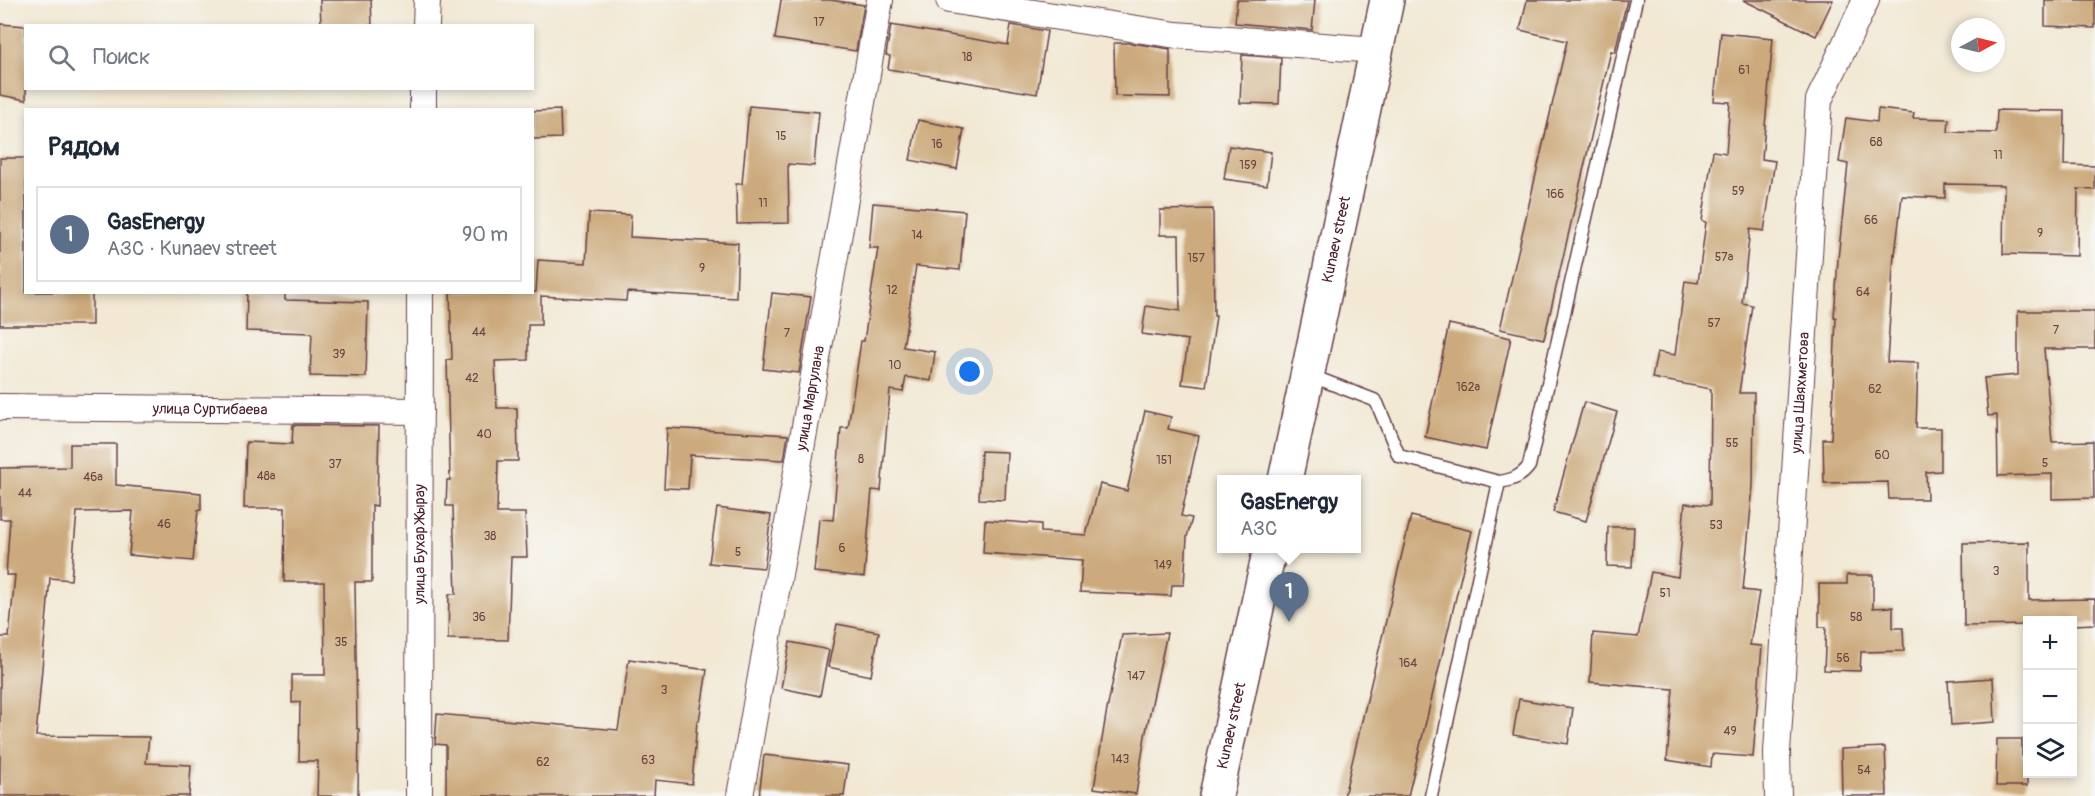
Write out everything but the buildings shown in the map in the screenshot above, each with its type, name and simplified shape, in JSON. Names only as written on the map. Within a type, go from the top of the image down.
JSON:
[{"type":"main road","name":"Kunaev street","points":[[1286,475],[1387,0]]},
{"type":"main road","name":"Kunaev street","points":[[1216,796],[1269,553]]},
{"type":"street","points":[[426,24],[427,0]]},
{"type":"street","name":"улица Маргулана","points":[[740,796],[880,0]]},
{"type":"street","points":[[949,0],[1176,35],[1376,50]]},
{"type":"street","name":"улица Шаяхметова","points":[[1778,796],[1777,752],[1819,100],[1866,0]]},
{"type":"street","points":[[423,90],[423,108]]},
{"type":"street","name":"улица Бухар Жырау","points":[[419,796],[420,294]]},
{"type":"street","name":"улица Суртибаева","points":[[0,407],[420,411]]},
{"type":"lane","points":[[1307,374],[1374,400],[1398,456],[1499,482],[1524,474],[1529,466],[1636,0]]},
{"type":"lane","points":[[1431,796],[1499,482]]},
{"type":"place","name":"GasEnergy","points":[[1289,622]]}]
